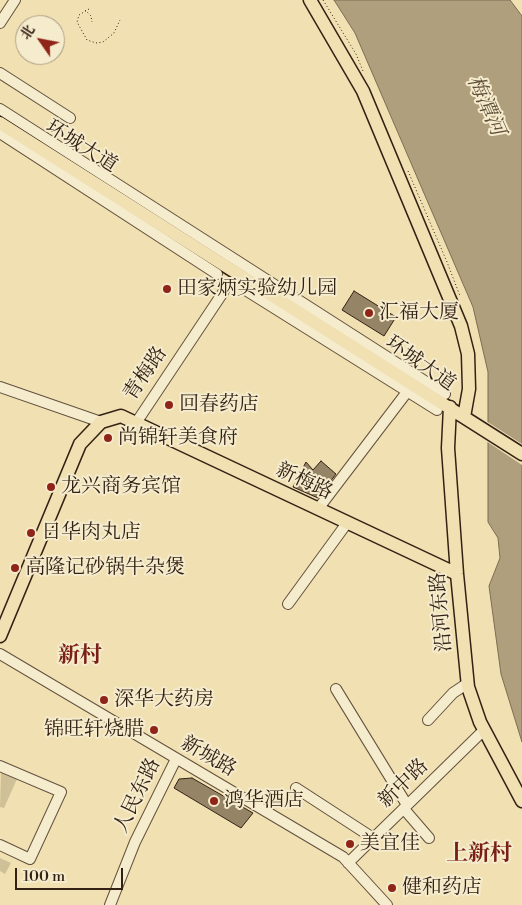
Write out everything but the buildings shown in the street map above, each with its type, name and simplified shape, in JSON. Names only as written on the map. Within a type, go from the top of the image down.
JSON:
[{"type":"main road","points":[[310,0],[363,91],[461,326],[468,354],[469,389],[466,419]]},
{"type":"main road","name":"环城大道","points":[[0,118],[446,401],[450,407]]},
{"type":"main road","name":"环城大道","points":[[0,123],[450,407]]},
{"type":"main road","points":[[450,407],[522,454]]},
{"type":"main road","name":"沿河东路","points":[[450,407],[448,448],[457,574],[468,683],[480,722],[522,801]]},
{"type":"main road","name":"青梅路","points":[[101,422],[121,416],[136,423]]},
{"type":"main road","points":[[0,636],[80,444],[101,422]]},
{"type":"main road","name":"新梅路","points":[[136,423],[457,574]]},
{"type":"street","points":[[0,23],[15,0]]},
{"type":"street","points":[[0,73],[70,118]]},
{"type":"street","points":[[0,110],[445,394]]},
{"type":"street","points":[[0,133],[217,274]]},
{"type":"street","name":"青梅路","points":[[136,423],[224,291]]},
{"type":"street","points":[[247,291],[437,410]]},
{"type":"street","points":[[0,387],[101,422]]},
{"type":"street","points":[[318,509],[407,392]]},
{"type":"street","points":[[288,604],[347,522]]},
{"type":"street","name":"新城路","points":[[0,654],[343,857],[387,905]]},
{"type":"street","points":[[428,720],[453,693],[468,683]]},
{"type":"street","points":[[336,689],[405,807],[429,838]]},
{"type":"street","name":"新中路","points":[[348,863],[484,730]]},
{"type":"street","name":"人民东路","points":[[110,905],[136,842],[176,759]]},
{"type":"street","points":[[0,766],[61,792],[30,859],[0,845]]},
{"type":"street","points":[[296,788],[374,838]]},
{"type":"path","points":[[89,9],[79,15],[77,22],[87,40],[96,43],[103,42],[114,33],[120,20]]},
{"type":"path","points":[[85,10],[91,16],[92,22]]},
{"type":"shaded area","points":[[1,772],[17,779],[4,808],[0,807]]},
{"type":"shaded area","points":[[0,858],[11,863],[5,874],[0,871]]},
{"type":"water","name":"梅潭河","points":[[334,0],[510,0],[522,16],[522,742],[501,674],[489,586],[500,558],[498,538],[488,522],[488,372],[473,307],[355,33]]},
{"type":"pier","points":[[486,421],[522,444],[522,465],[486,441]]},
{"type":"place","name":"田家炳实验幼儿园","points":[[167,289]]},
{"type":"place","name":"汇福大厦","points":[[369,313]]},
{"type":"place","name":"回春药店","points":[[169,405]]},
{"type":"place","name":"尚锦轩美食府","points":[[108,438]]},
{"type":"place","name":"龙兴商务宾馆","points":[[51,487]]},
{"type":"place","name":"日华肉丸店","points":[[31,533]]},
{"type":"place","name":"高隆记砂锅牛杂煲","points":[[15,568]]},
{"type":"place","name":"深华大药房","points":[[104,700]]},
{"type":"place","name":"锦旺轩烧腊","points":[[154,730]]},
{"type":"place","name":"鸿华酒店","points":[[214,801]]},
{"type":"place","name":"美宜佳","points":[[350,844]]},
{"type":"place","name":"健和药店","points":[[392,888]]},
{"type":"district","name":"新村","points":[[80,657]]},
{"type":"district","name":"上新村","points":[[479,855]]}]
